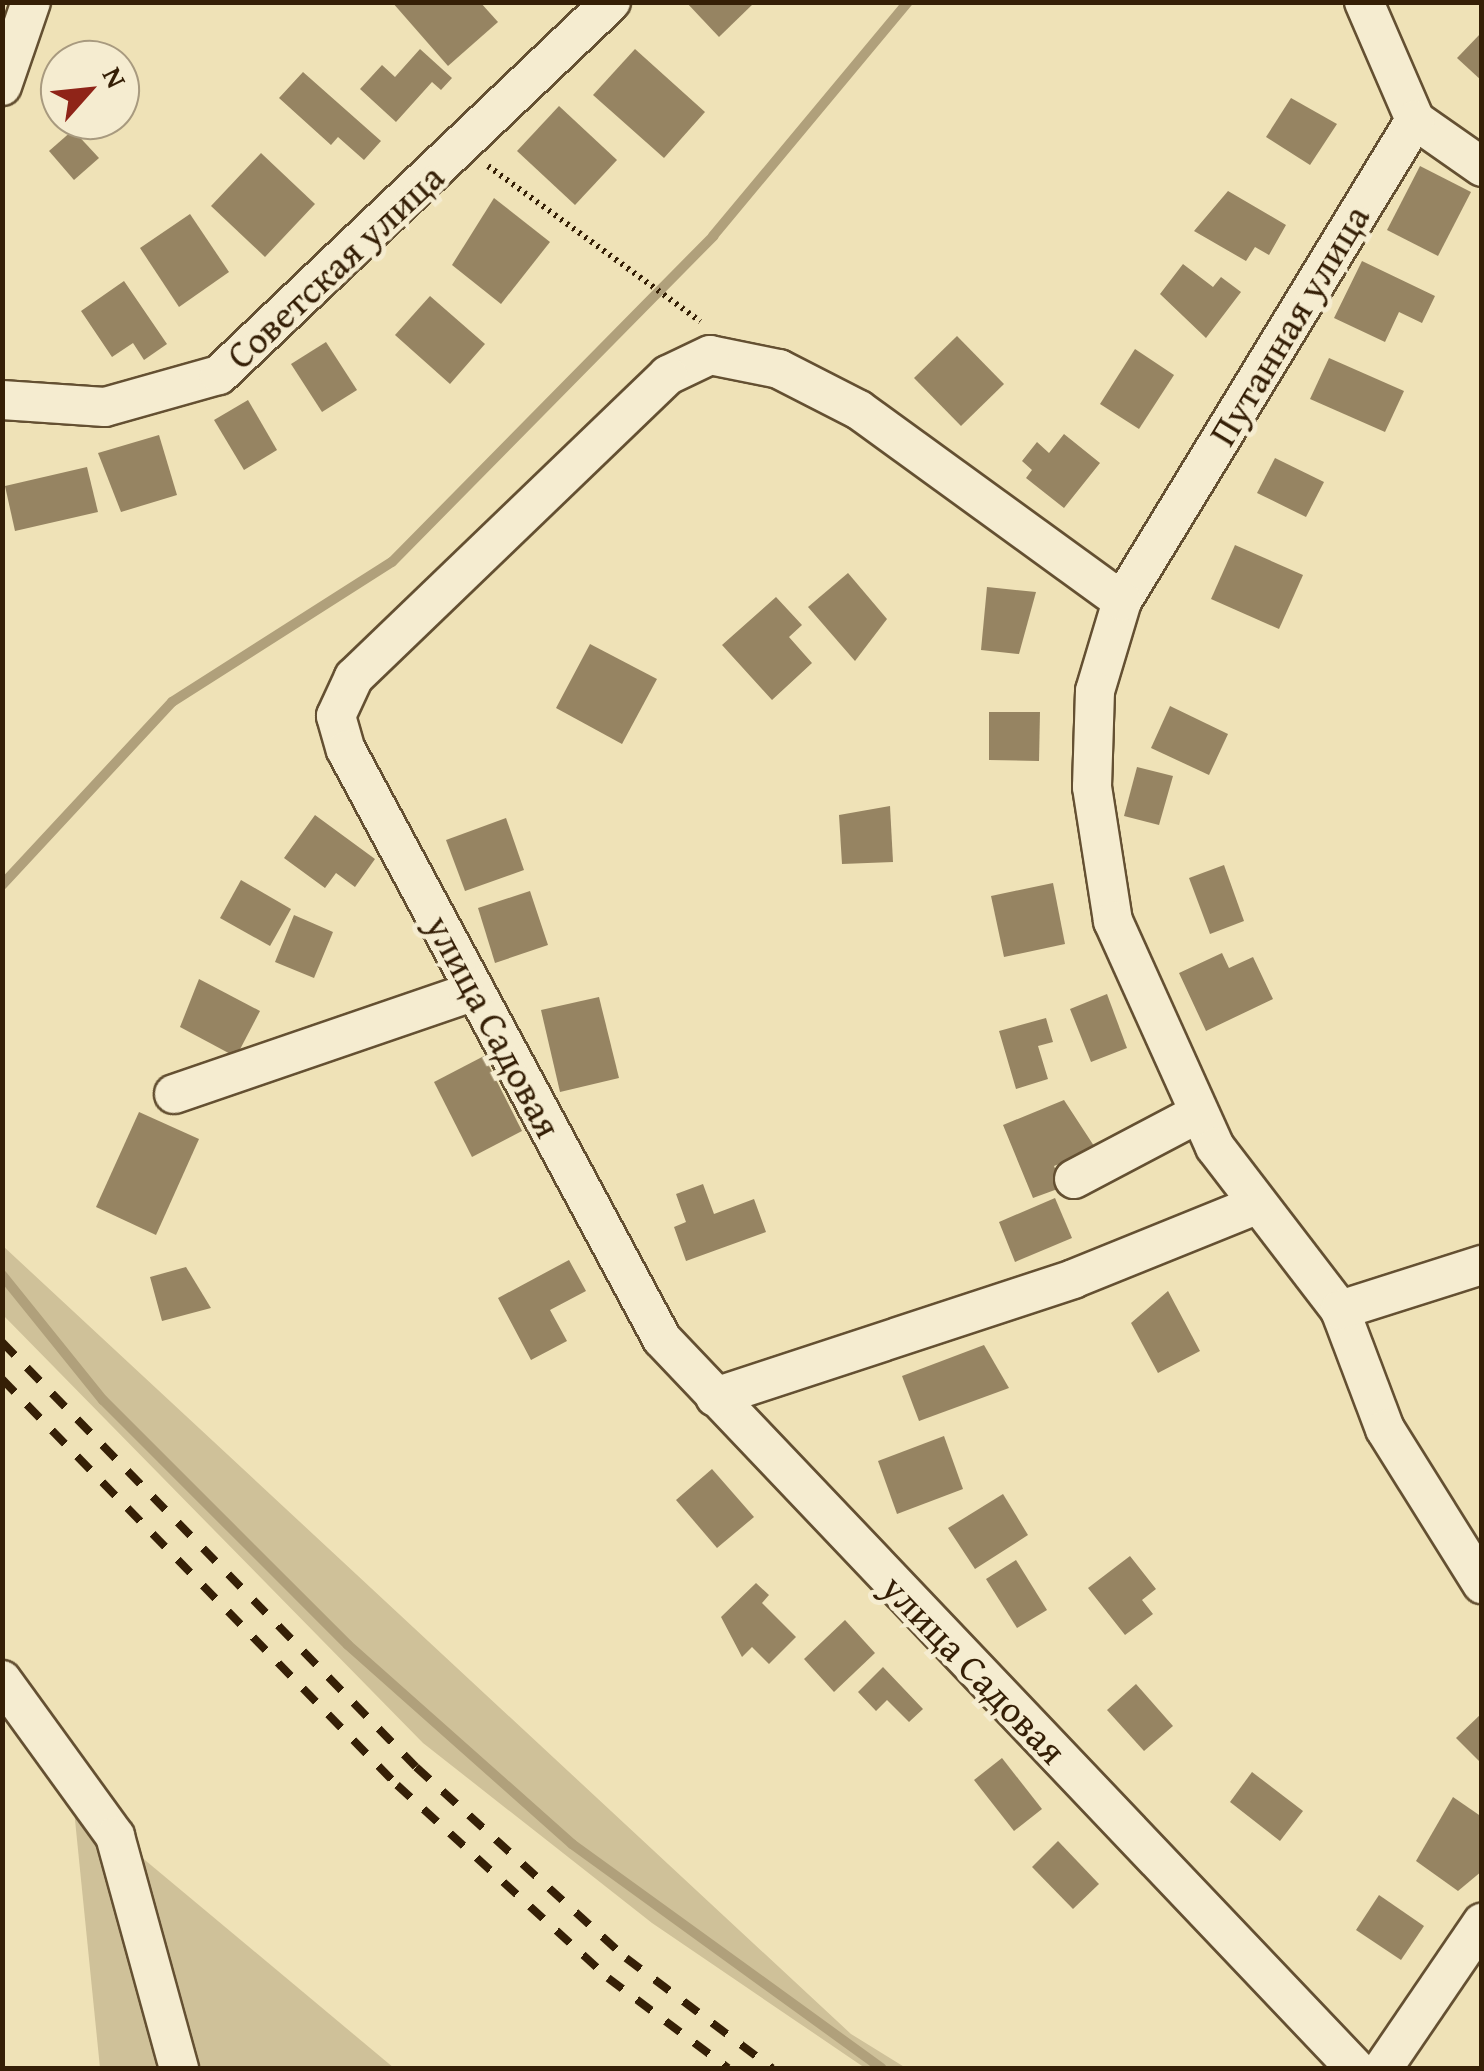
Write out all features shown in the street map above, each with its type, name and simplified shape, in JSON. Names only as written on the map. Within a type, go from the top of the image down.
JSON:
[{"type":"street","points":[[2,86],[31,2]]},
{"type":"street","name":"Советская улица","points":[[2,400],[105,407],[219,376],[611,2]]},
{"type":"street","points":[[1364,2],[1416,120],[1482,167]]},
{"type":"street","name":"Путанная улица","points":[[1416,120],[1122,601],[1092,719],[1098,856],[1127,960],[1200,1113],[1254,1206],[1340,1310],[1384,1429],[1482,1584]]},
{"type":"street","name":"улица Садовая","points":[[1122,601],[859,410],[778,368],[710,355],[668,375],[348,683],[339,733],[662,1339],[1355,2068]]},
{"type":"street","points":[[174,1094],[475,991]]},
{"type":"street","points":[[1074,1178],[1200,1113]]},
{"type":"street","points":[[715,1397],[1072,1278],[1254,1206]]},
{"type":"street","points":[[1340,1310],[1482,1265]]},
{"type":"street","points":[[2,1680],[115,1836],[179,2068]]},
{"type":"street","points":[[1383,2068],[1482,1923]]},
{"type":"path","points":[[462,146],[619,266],[712,330]]},
{"type":"shaded area","points":[[3,1246],[851,2034],[906,2068],[865,2068],[652,1923],[423,1743],[3,1315]]},
{"type":"shaded area","points":[[73,1800],[394,2068],[100,2068]]},
{"type":"building","points":[[392,2],[480,2],[498,22],[448,66]]},
{"type":"building","points":[[686,2],[755,2],[719,37]]},
{"type":"building","points":[[1482,32],[1482,81],[1457,58]]},
{"type":"building","points":[[420,49],[452,78],[441,90],[432,82],[396,122],[360,89],[382,65],[395,77]]},
{"type":"building","points":[[635,49],[705,112],[664,158],[593,95]]},
{"type":"building","points":[[303,72],[381,141],[364,160],[338,137],[331,145],[279,98]]},
{"type":"building","points":[[1291,98],[1337,124],[1310,165],[1266,137]]},
{"type":"building","points":[[559,106],[617,160],[575,205],[517,151]]},
{"type":"building","points":[[62,140],[82,140],[99,158],[74,180],[49,151]]},
{"type":"building","points":[[261,153],[315,204],[265,257],[211,206]]},
{"type":"building","points":[[1420,166],[1471,192],[1438,256],[1387,230]]},
{"type":"building","points":[[1228,191],[1286,225],[1269,255],[1255,247],[1246,261],[1194,231]]},
{"type":"building","points":[[494,198],[550,242],[501,304],[452,265]]},
{"type":"building","points":[[190,214],[229,272],[179,307],[140,248]]},
{"type":"building","points":[[1362,261],[1435,296],[1422,323],[1399,312],[1385,342],[1334,318]]},
{"type":"building","points":[[1183,264],[1213,287],[1221,277],[1241,292],[1206,338],[1160,294]]},
{"type":"building","points":[[124,281],[167,344],[144,360],[133,343],[112,357],[81,311]]},
{"type":"building","points":[[430,296],[485,344],[450,384],[395,335]]},
{"type":"building","points":[[957,336],[1004,384],[961,426],[914,378]]},
{"type":"building","points":[[326,342],[357,390],[322,412],[291,364]]},
{"type":"building","points":[[1135,349],[1174,375],[1139,429],[1100,404]]},
{"type":"building","points":[[1329,358],[1404,391],[1385,432],[1310,399]]},
{"type":"building","points":[[248,400],[277,450],[244,470],[214,420]]},
{"type":"building","points":[[1064,434],[1100,463],[1064,508],[1026,478],[1032,470],[1022,461],[1037,442],[1049,453]]},
{"type":"building","points":[[159,435],[177,495],[121,512],[98,453]]},
{"type":"building","points":[[1275,458],[1324,482],[1306,517],[1257,493]]},
{"type":"building","points":[[87,467],[98,512],[15,531],[5,486]]},
{"type":"building","points":[[1235,545],[1303,575],[1279,629],[1211,599]]},
{"type":"building","points":[[848,573],[887,619],[855,661],[808,607]]},
{"type":"building","points":[[987,587],[1036,592],[1019,654],[981,650]]},
{"type":"building","points":[[776,597],[802,625],[789,637],[812,663],[772,700],[722,645]]},
{"type":"building","points":[[590,644],[657,679],[622,744],[556,708]]},
{"type":"building","points":[[1170,706],[1228,734],[1209,775],[1151,748]]},
{"type":"building","points":[[989,712],[1040,712],[1039,761],[989,760]]},
{"type":"building","points":[[1137,767],[1173,776],[1159,825],[1124,816]]},
{"type":"building","points":[[890,806],[893,862],[842,864],[839,815]]},
{"type":"building","points":[[315,815],[375,859],[355,887],[336,873],[325,888],[284,858]]},
{"type":"building","points":[[506,818],[524,870],[465,891],[446,840]]},
{"type":"building","points":[[1224,865],[1244,921],[1210,934],[1189,878]]},
{"type":"building","points":[[241,880],[291,909],[270,946],[220,918]]},
{"type":"building","points":[[1053,883],[1065,944],[1004,957],[991,896]]},
{"type":"building","points":[[530,891],[548,945],[495,963],[478,908]]},
{"type":"building","points":[[294,915],[333,932],[314,978],[275,962]]},
{"type":"building","points":[[1222,953],[1229,968],[1253,957],[1273,999],[1206,1031],[1179,973]]},
{"type":"building","points":[[199,979],[260,1011],[236,1057],[180,1027]]},
{"type":"building","points":[[1107,994],[1127,1048],[1091,1062],[1070,1009]]},
{"type":"building","points":[[599,997],[619,1078],[560,1092],[541,1010]]},
{"type":"building","points":[[1046,1018],[1053,1042],[1038,1046],[1048,1079],[1016,1089],[999,1031]]},
{"type":"building","points":[[484,1056],[522,1131],[472,1157],[434,1082]]},
{"type":"building","points":[[1064,1100],[1096,1149],[1054,1166],[1063,1187],[1033,1198],[1003,1125]]},
{"type":"building","points":[[139,1112],[199,1139],[156,1235],[96,1207]]},
{"type":"building","points":[[703,1184],[714,1214],[754,1199],[766,1232],[686,1261],[674,1227],[686,1222],[676,1194]]},
{"type":"building","points":[[1055,1198],[1072,1238],[1015,1262],[999,1222]]},
{"type":"building","points":[[569,1260],[586,1291],[550,1310],[567,1341],[531,1360],[498,1298]]},
{"type":"building","points":[[186,1267],[211,1308],[162,1321],[150,1277]]},
{"type":"building","points":[[1168,1291],[1200,1351],[1158,1373],[1131,1323]]},
{"type":"building","points":[[984,1345],[1009,1388],[919,1421],[902,1376]]},
{"type":"building","points":[[944,1436],[963,1489],[897,1514],[878,1461]]},
{"type":"building","points":[[712,1469],[754,1517],[717,1548],[676,1500]]},
{"type":"building","points":[[1003,1494],[1028,1535],[975,1569],[948,1528]]},
{"type":"building","points":[[1130,1556],[1156,1589],[1142,1600],[1153,1614],[1125,1635],[1088,1588]]},
{"type":"building","points":[[1016,1560],[1047,1610],[1017,1628],[986,1579]]},
{"type":"building","points":[[756,1583],[769,1595],[762,1603],[796,1637],[769,1664],[752,1647],[742,1657],[721,1617]]},
{"type":"building","points":[[845,1620],[875,1653],[834,1692],[804,1659]]},
{"type":"building","points":[[883,1667],[923,1709],[909,1722],[887,1700],[876,1711],[858,1692]]},
{"type":"building","points":[[1136,1684],[1173,1726],[1144,1751],[1107,1710]]},
{"type":"building","points":[[1482,1713],[1482,1764],[1456,1738]]},
{"type":"building","points":[[1002,1758],[1042,1809],[1014,1831],[974,1780]]},
{"type":"building","points":[[1252,1772],[1303,1811],[1280,1841],[1230,1802]]},
{"type":"building","points":[[1453,1797],[1482,1817],[1482,1871],[1458,1891],[1416,1861]]},
{"type":"building","points":[[1058,1841],[1099,1884],[1073,1909],[1032,1867]]},
{"type":"building","points":[[1379,1895],[1424,1926],[1401,1960],[1356,1930]]},
{"type":"waterway","points":[[2,885],[172,702],[392,562],[713,236],[908,2]]},
{"type":"waterway","points":[[2,1275],[103,1400],[348,1645],[572,1844],[882,2068]]},
{"type":"railway","points":[[2,1342],[416,1767],[626,1958],[772,2068]]},
{"type":"railway","points":[[2,1379],[397,1785],[608,1978],[728,2068]]}]
